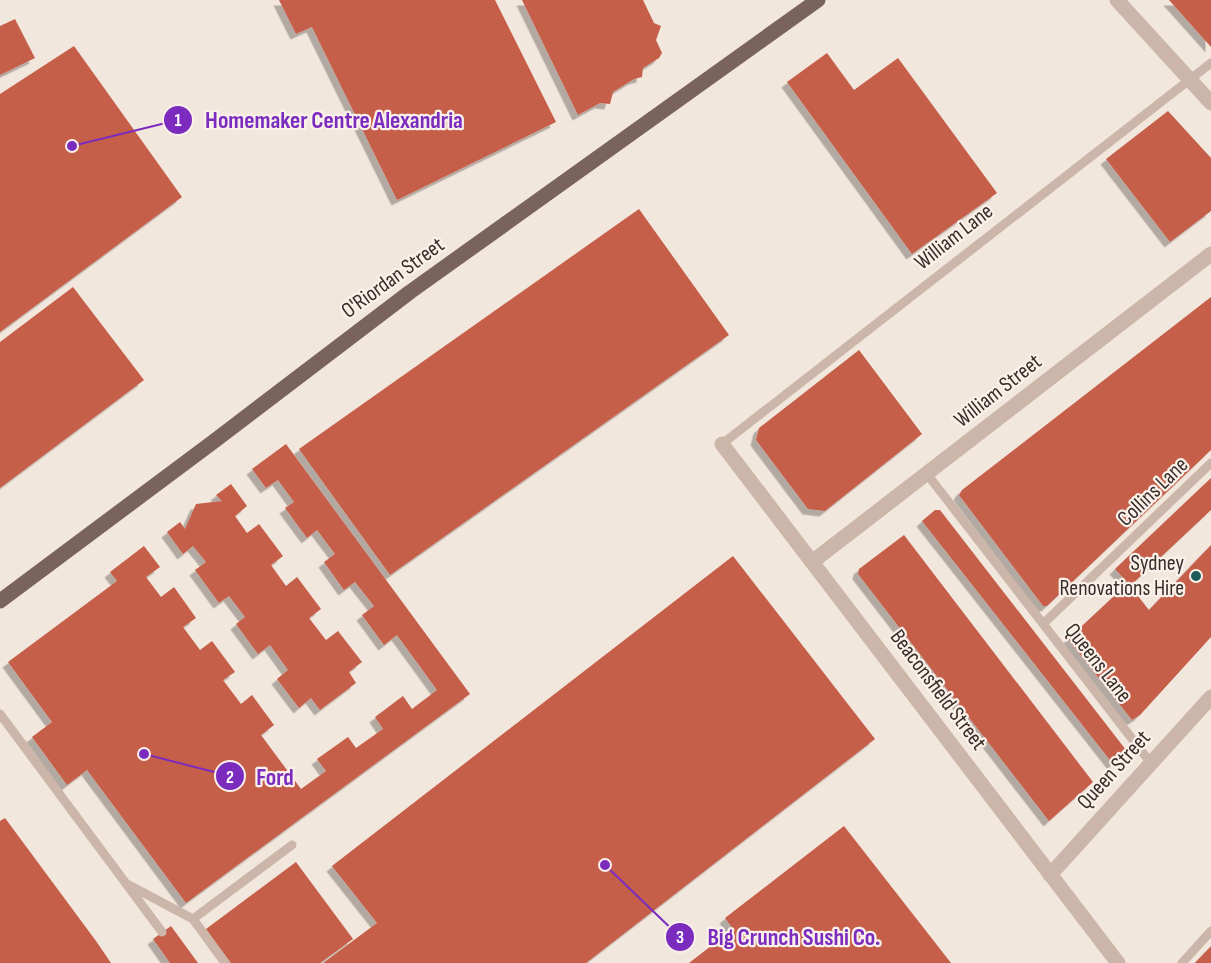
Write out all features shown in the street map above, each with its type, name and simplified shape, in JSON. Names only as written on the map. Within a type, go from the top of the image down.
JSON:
[{"type":"main road","name":"O'Riordan Street","points":[[0,601],[410,292],[818,0]]},
{"type":"street","points":[[1117,0],[1211,103]]},
{"type":"street","name":"William Street","points":[[812,562],[1211,254]]},
{"type":"street","name":"Beaconsfield Street","points":[[722,444],[1118,963]]},
{"type":"street","name":"Queen Street","points":[[1050,874],[1211,697]]},
{"type":"lane","name":"William Lane","points":[[722,444],[1211,63]]},
{"type":"lane","name":"Collins Lane","points":[[1043,624],[1211,463]]},
{"type":"lane","name":"Queens Lane","points":[[927,474],[1150,762]]},
{"type":"lane","points":[[0,714],[162,932]]},
{"type":"lane","points":[[193,919],[292,845]]},
{"type":"lane","points":[[125,883],[193,919],[225,963]]},
{"type":"lane","points":[[1182,963],[1211,931]]},
{"type":"building","points":[[279,0],[495,0],[556,122],[397,200],[312,27],[296,34]]},
{"type":"building","points":[[522,0],[643,0],[654,23],[661,26],[656,40],[662,53],[659,58],[643,68],[642,77],[634,79],[613,92],[610,104],[600,103],[578,115]]},
{"type":"building","points":[[1169,0],[1211,0],[1211,47]]},
{"type":"building","points":[[15,19],[35,58],[0,75],[0,26]]},
{"type":"building","points":[[74,46],[182,197],[0,332],[0,94]]},
{"type":"building","points":[[827,53],[854,90],[898,58],[997,193],[912,254],[787,82]]},
{"type":"building","points":[[1168,111],[1211,158],[1211,211],[1170,242],[1106,159]]},
{"type":"building","points":[[639,209],[729,335],[390,575],[299,449]]},
{"type":"building","points":[[73,287],[144,380],[0,488],[0,342]]},
{"type":"building","points":[[1211,297],[1211,450],[1047,606],[1043,606],[959,495],[962,490]]},
{"type":"building","points":[[859,350],[922,434],[825,511],[808,509],[756,440],[759,428]]},
{"type":"building","points":[[286,444],[470,694],[186,903],[87,770],[67,785],[32,737],[52,722],[8,662],[117,581],[110,572],[144,546],[160,567],[146,577],[161,597],[174,587],[196,618],[183,627],[200,650],[212,641],[235,672],[223,680],[241,704],[252,695],[274,725],[261,735],[301,789],[326,771],[317,759],[348,737],[356,748],[383,729],[375,717],[403,696],[412,709],[437,690],[397,635],[384,645],[362,615],[374,606],[355,582],[344,590],[324,562],[335,554],[317,530],[307,538],[285,508],[294,502],[278,480],[266,488],[252,469]]},
{"type":"building","points":[[1211,478],[1211,510],[1130,586],[1149,610],[1211,545],[1211,637],[1140,715],[1132,720],[1068,639],[1128,583],[1115,569]]},
{"type":"building","points":[[231,484],[247,506],[235,516],[247,533],[259,524],[283,556],[271,565],[286,586],[297,577],[321,609],[309,618],[326,640],[338,631],[362,662],[349,672],[356,683],[320,710],[311,698],[299,708],[277,679],[288,670],[270,645],[258,654],[236,624],[245,617],[229,596],[219,603],[195,570],[206,562],[193,546],[183,554],[167,532],[180,522],[185,529],[196,504],[222,501],[216,495]]},
{"type":"building","points":[[935,510],[940,510],[1126,750],[1113,764],[922,521]]},
{"type":"building","points":[[904,535],[1093,782],[1049,821],[858,574],[859,569]]},
{"type":"building","points":[[733,556],[875,739],[586,963],[323,963],[377,923],[332,866]]},
{"type":"building","points":[[5,818],[111,963],[0,963],[0,821]]},
{"type":"building","points":[[844,826],[951,963],[689,963],[733,929],[725,918]]},
{"type":"building","points":[[296,862],[353,939],[320,963],[231,963],[206,929]]},
{"type":"building","points":[[171,926],[198,963],[170,963],[153,939]]},
{"type":"building","points":[[1211,946],[1211,963],[1195,963]]},
{"type":"place","name":"Homemaker Centre Alexandria","points":[[72,146]]},
{"type":"place","name":"Sydney Renovations Hire","points":[[1196,576]]},
{"type":"place","name":"Ford","points":[[144,754]]},
{"type":"place","name":"Big Crunch Sushi Co.","points":[[605,865]]}]
